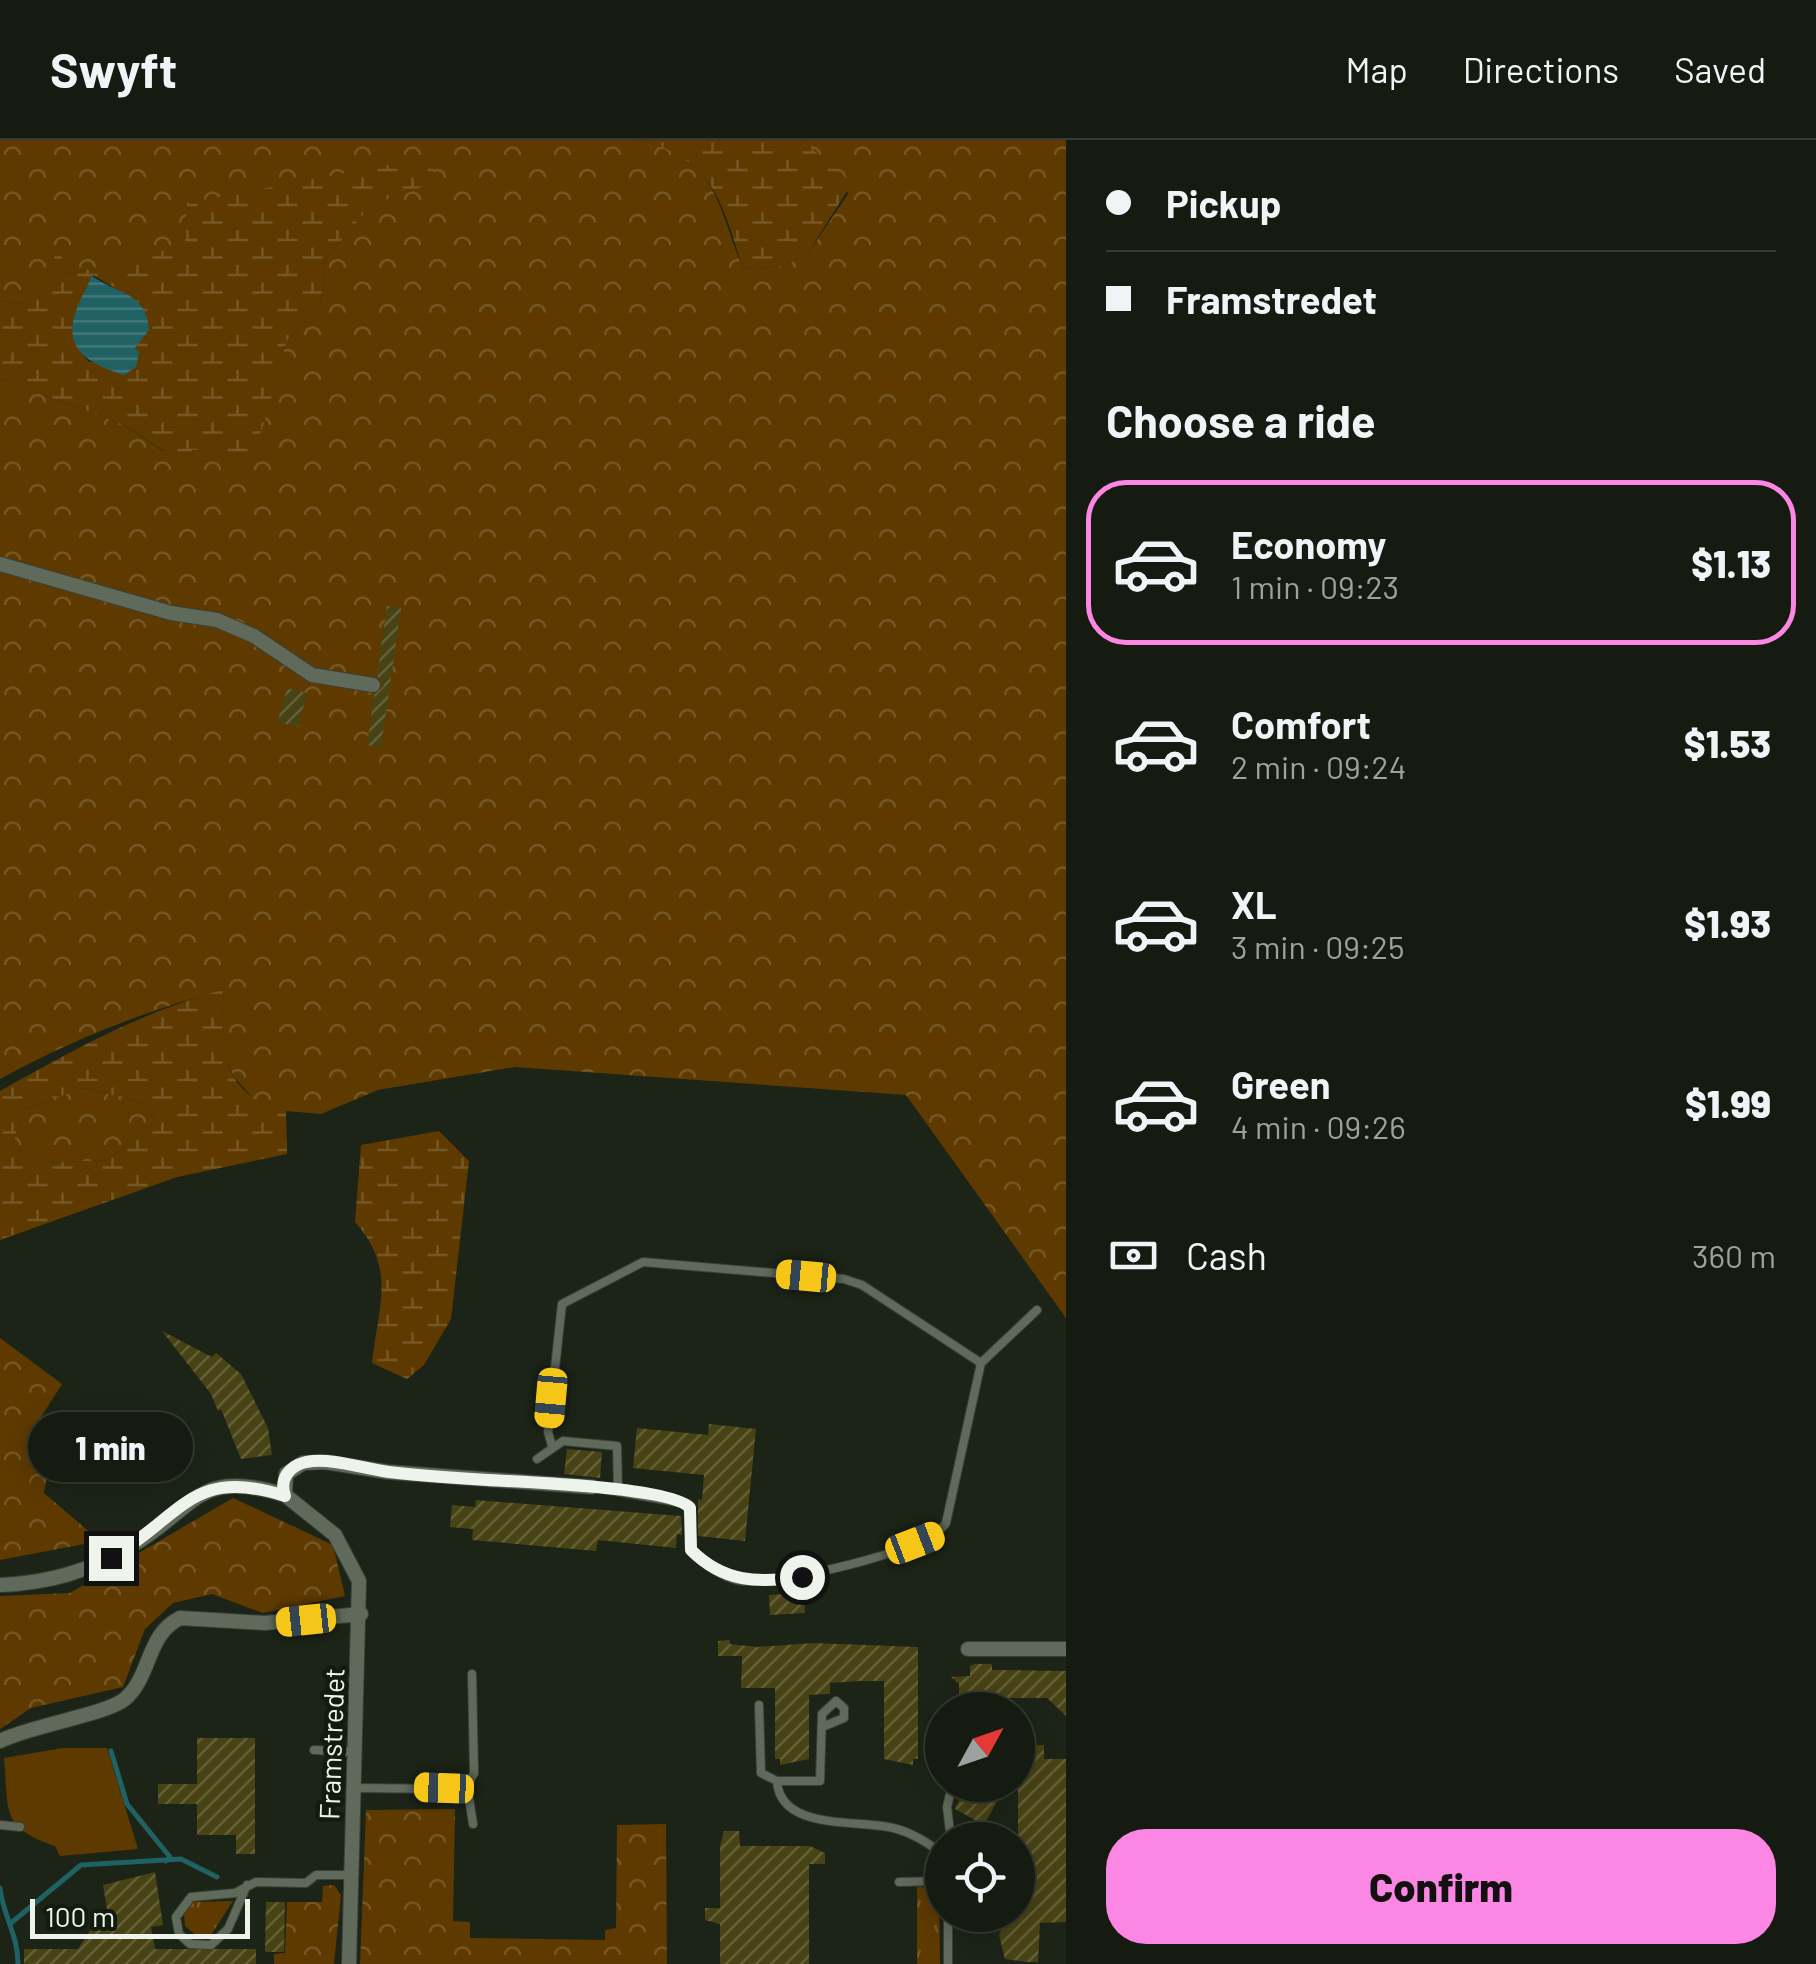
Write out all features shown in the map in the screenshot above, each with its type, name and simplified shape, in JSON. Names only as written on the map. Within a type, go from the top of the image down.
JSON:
[{"type":"street","points":[[0,564],[171,612],[217,620],[254,636],[312,676],[373,685]]},
{"type":"street","points":[[285,1496],[283,1484],[289,1470],[312,1462],[592,1487]]},
{"type":"street","name":"Framstredet","points":[[0,1585],[51,1581],[98,1565],[210,1490],[245,1483],[285,1496],[343,1545],[359,1581],[361,1614],[348,1964]]},
{"type":"street","points":[[0,1741],[43,1723],[114,1706],[136,1686],[160,1633],[180,1618],[265,1623],[361,1614]]},
{"type":"street","points":[[968,1649],[1066,1649]]},
{"type":"lane","points":[[552,1446],[548,1432],[562,1304],[642,1262],[847,1280],[981,1364]]},
{"type":"lane","points":[[592,1487],[688,1504],[691,1550],[718,1573],[739,1580],[802,1577],[937,1535],[946,1523],[981,1364],[1038,1310]]},
{"type":"lane","points":[[537,1460],[563,1441],[616,1446],[618,1489]]},
{"type":"lane","points":[[464,1793],[474,1773],[472,1674]]},
{"type":"lane","points":[[759,1705],[760,1774],[777,1781],[820,1781],[822,1727]]},
{"type":"lane","points":[[314,1750],[354,1752]]},
{"type":"lane","points":[[777,1781],[778,1794],[787,1808],[809,1816],[896,1829],[925,1845]]},
{"type":"lane","points":[[354,1788],[444,1788],[464,1793],[471,1803],[473,1824]]},
{"type":"lane","points":[[0,1826],[20,1826]]},
{"type":"lane","points":[[247,1885],[228,1929],[212,1945],[190,1944],[179,1934],[176,1917],[190,1897],[235,1893],[247,1885],[306,1883],[316,1875],[352,1876]]},
{"type":"lane","points":[[900,1882],[925,1882]]},
{"type":"lane","points":[[948,1932],[948,1964]]},
{"type":"green space","points":[[0,140],[638,140],[684,158],[699,171],[719,204],[743,269],[782,266],[807,255],[848,194],[841,174],[802,140],[1066,140],[1066,1318],[906,1095],[515,1067],[378,1090],[321,1114],[286,1111],[259,1105],[234,1077],[220,1047],[224,990],[109,1027],[0,1079],[0,379],[122,424],[163,451],[253,450],[287,340],[320,307],[326,259],[372,204],[389,197],[187,204],[186,245],[67,275],[58,247],[44,295],[19,304],[0,301]]},
{"type":"green space","points":[[638,140],[802,140],[852,183],[807,255],[782,266],[743,269],[729,224],[711,186],[683,158]]},
{"type":"green space","points":[[430,157],[434,173],[428,183],[413,191],[372,204],[326,259],[320,307],[287,340],[263,427],[253,450],[244,457],[193,450],[184,457],[172,456],[122,424],[0,379],[0,301],[19,304],[43,295],[58,245],[67,275],[185,245],[187,203]],"holes":[[[93,275],[138,302],[135,350],[139,352],[135,363],[89,362],[80,350],[74,329]]]},
{"type":"green space","points":[[225,989],[222,1030],[228,1066],[248,1094],[286,1111],[287,1154],[177,1177],[0,1240],[0,1091],[109,1033]],"holes":[[[83,1088],[148,1104],[155,1122],[109,1160],[47,1163],[12,1147],[23,1110]]]},
{"type":"green space","points":[[83,1088],[148,1104],[155,1122],[109,1160],[47,1163],[12,1147],[23,1110]]},
{"type":"green space","points":[[439,1131],[469,1161],[451,1319],[424,1365],[407,1379],[372,1363],[382,1289],[376,1256],[355,1222],[361,1145]]},
{"type":"green space","points":[[0,1338],[62,1384],[41,1417],[54,1439],[44,1493],[100,1541],[0,1560]]},
{"type":"green space","points":[[233,1498],[333,1545],[345,1596],[263,1613],[212,1594],[173,1603],[145,1629],[123,1687],[31,1708],[0,1729],[0,1596],[70,1593]]},
{"type":"green space","points":[[63,1748],[107,1748],[138,1849],[60,1856],[55,1846],[16,1824],[8,1805],[4,1758]]},
{"type":"green space","points":[[455,1809],[453,1921],[470,1922],[470,1938],[605,1940],[605,1930],[616,1928],[617,1825],[666,1824],[667,1964],[360,1964],[366,1810]]},
{"type":"green space","points":[[334,1885],[341,1895],[334,1964],[274,1964],[274,1954],[285,1953],[287,1902],[322,1902],[323,1886]]},
{"type":"green space","points":[[917,1887],[925,1887],[925,1932],[940,1932],[940,1964],[917,1964]]},
{"type":"green space","points":[[233,1901],[211,1935],[198,1937],[185,1926],[184,1913],[194,1902]]},
{"type":"water","points":[[91,275],[136,300],[147,317],[149,330],[135,348],[139,352],[136,367],[124,375],[87,358],[74,342],[74,318]]},
{"type":"building","points":[[387,606],[401,608],[381,747],[367,745],[374,695],[384,686],[377,675]]},
{"type":"building","points":[[287,688],[307,693],[298,727],[278,722]]},
{"type":"building","points":[[162,1331],[212,1357],[216,1353],[241,1374],[268,1428],[272,1455],[241,1459],[221,1409],[218,1411],[211,1394]]},
{"type":"building","points":[[709,1424],[756,1429],[745,1541],[698,1536],[698,1499],[702,1500],[704,1475],[633,1468],[637,1428],[708,1435]]},
{"type":"building","points":[[567,1449],[602,1452],[600,1478],[564,1474]]},
{"type":"building","points":[[476,1500],[681,1516],[682,1535],[677,1534],[676,1548],[598,1540],[596,1551],[472,1540],[473,1529],[450,1527],[452,1505],[475,1507]]},
{"type":"building","points":[[804,1593],[805,1613],[770,1615],[769,1595]]},
{"type":"building","points":[[730,1640],[730,1644],[757,1647],[813,1643],[918,1647],[918,1759],[913,1759],[913,1765],[884,1759],[884,1681],[860,1681],[830,1683],[830,1694],[809,1695],[809,1759],[780,1765],[780,1759],[775,1759],[775,1688],[741,1688],[742,1656],[718,1656],[718,1641]]},
{"type":"building","points":[[992,1664],[992,1670],[1066,1671],[1066,1716],[1047,1698],[1035,1698],[1035,1692],[959,1692],[959,1684],[951,1677],[970,1676],[970,1666]]},
{"type":"building","points":[[197,1738],[255,1738],[255,1854],[236,1854],[236,1835],[197,1835],[197,1804],[158,1804],[158,1784],[197,1784]]},
{"type":"building","points":[[1035,1745],[1044,1745],[1044,1759],[1066,1759],[1066,1922],[1040,1923],[1038,1962],[1026,1962],[1005,1959],[999,1935],[1035,1932],[1035,1822],[1018,1822],[1018,1802],[1035,1802]]},
{"type":"building","points":[[958,1802],[997,1802],[986,1822],[955,1809]]},
{"type":"building","points":[[724,1831],[739,1831],[740,1846],[810,1846],[825,1853],[825,1864],[809,1864],[809,1964],[720,1964],[720,1924],[705,1920],[705,1908],[720,1908],[720,1846]]},
{"type":"building","points":[[155,1872],[163,1925],[151,1927],[155,1949],[256,1949],[256,1964],[24,1964],[24,1949],[78,1949],[90,1930],[110,1927],[103,1885]]},
{"type":"building","points":[[266,1902],[285,1902],[284,1952],[265,1952]]},
{"type":"waterway","points":[[111,1751],[127,1804],[170,1857],[166,1861]]},
{"type":"waterway","points":[[11,1923],[81,1865],[181,1859],[217,1877]]},
{"type":"waterway","points":[[0,1888],[18,1964]]},
{"type":"route","points":[[111,1558],[139,1542],[198,1495],[245,1483],[285,1496],[282,1488],[289,1470],[303,1463],[325,1462],[430,1476],[618,1489],[682,1501],[690,1508],[691,1550],[718,1573],[756,1581],[802,1577]]}]
